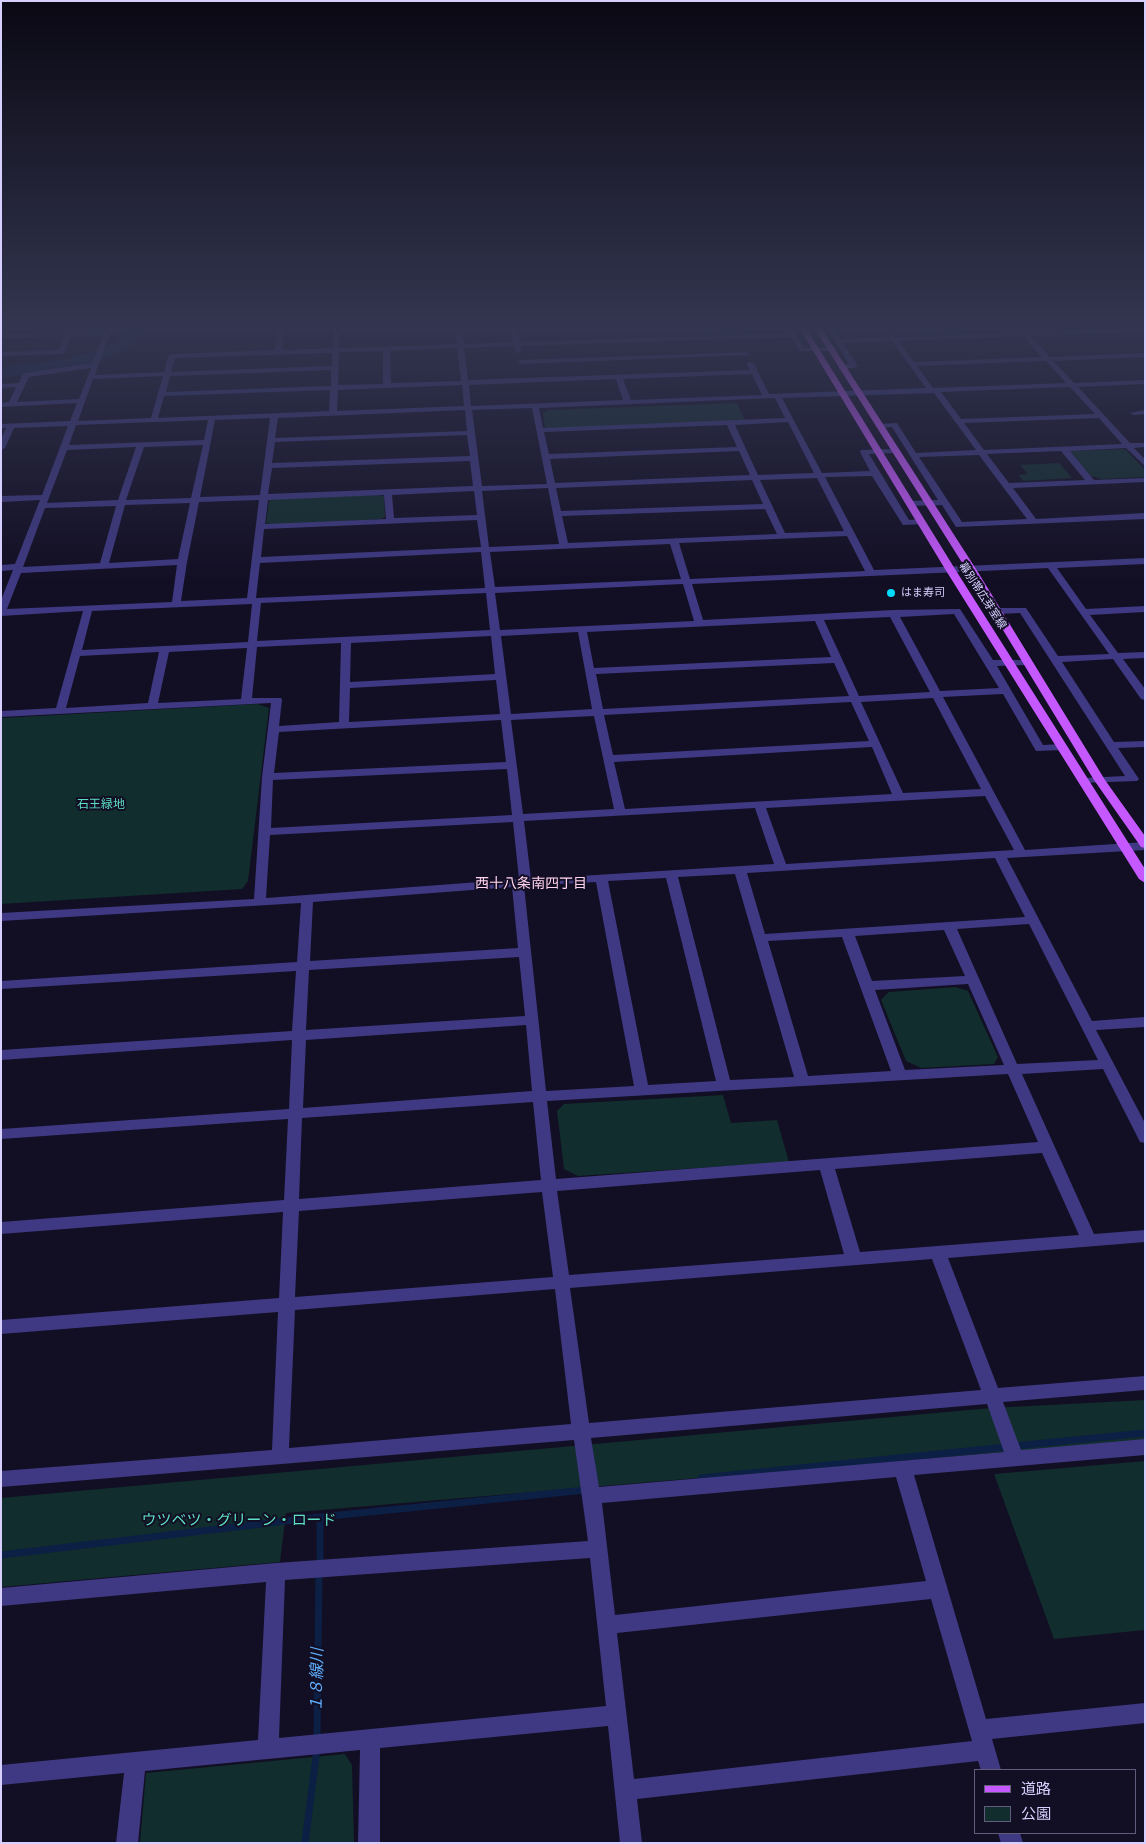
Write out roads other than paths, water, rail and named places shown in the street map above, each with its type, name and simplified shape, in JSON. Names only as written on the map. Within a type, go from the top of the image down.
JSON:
[{"type":"main road","name":"幕別帯広芽室線","points":[[855,412],[950,569],[1145,879]]},
{"type":"main road","name":"幕別帯広芽室線","points":[[870,412],[998,611],[1027,662],[1100,780],[1145,846]]},
{"type":"street","points":[[78,412],[1,612],[1145,561]]},
{"type":"street","points":[[154,420],[156,412]]},
{"type":"street","points":[[1,426],[386,412]]},
{"type":"street","points":[[469,412],[518,818],[526,952],[549,1185],[581,1431],[592,1496],[631,1843]]},
{"type":"street","points":[[536,412],[564,546]]},
{"type":"street","points":[[786,412],[871,573]]},
{"type":"street","points":[[952,412],[1034,522]]},
{"type":"street","points":[[1097,412],[1145,464]]},
{"type":"street","points":[[1134,413],[1144,412]]},
{"type":"street","points":[[246,702],[260,527],[274,416]]},
{"type":"street","points":[[959,421],[1101,416]]},
{"type":"street","points":[[176,604],[182,562],[212,418]]},
{"type":"street","points":[[540,430],[790,420]]},
{"type":"street","points":[[730,423],[782,536]]},
{"type":"street","points":[[879,426],[894,425],[959,525],[1145,516]]},
{"type":"street","points":[[1,448],[11,426]]},
{"type":"street","points":[[272,440],[472,433]]},
{"type":"street","points":[[63,448],[207,442]]},
{"type":"street","points":[[104,566],[141,445]]},
{"type":"street","points":[[914,455],[1145,445]]},
{"type":"street","points":[[546,457],[741,449]]},
{"type":"street","points":[[1064,449],[1091,482]]},
{"type":"street","points":[[895,451],[864,452],[906,523],[922,522]]},
{"type":"street","points":[[269,466],[474,458]]},
{"type":"street","points":[[1,499],[43,502],[122,503],[875,472]]},
{"type":"street","points":[[1008,486],[1145,480]]},
{"type":"street","points":[[388,492],[390,521]]},
{"type":"street","points":[[911,504],[944,502]]},
{"type":"street","points":[[557,514],[767,506]]},
{"type":"street","points":[[260,527],[481,517]]},
{"type":"street","points":[[257,560],[849,533]]},
{"type":"street","points":[[674,541],[699,623]]},
{"type":"street","points":[[1,568],[182,562]]},
{"type":"street","points":[[1050,565],[1145,697]]},
{"type":"street","points":[[60,711],[88,609]]},
{"type":"street","points":[[1084,612],[1145,609]]},
{"type":"street","points":[[76,652],[957,610],[1040,749],[1062,747]]},
{"type":"street","points":[[998,611],[1022,610],[1133,779],[1084,782]]},
{"type":"street","points":[[893,613],[1021,853]]},
{"type":"street","points":[[818,617],[899,796]]},
{"type":"street","points":[[582,629],[620,812]]},
{"type":"street","points":[[344,725],[346,639]]},
{"type":"street","points":[[152,707],[165,649]]},
{"type":"street","points":[[1055,659],[1145,655]]},
{"type":"street","points":[[590,671],[836,660]]},
{"type":"street","points":[[990,663],[1027,662]]},
{"type":"street","points":[[346,685],[502,677]]},
{"type":"street","points":[[274,729],[1006,691]]},
{"type":"street","points":[[1,714],[277,700],[268,777],[260,902]]},
{"type":"street","points":[[609,759],[874,744]]},
{"type":"street","points":[[1111,745],[1145,744]]},
{"type":"street","points":[[268,777],[511,765]]},
{"type":"street","points":[[265,832],[988,792]]},
{"type":"street","points":[[759,804],[781,867]]},
{"type":"street","points":[[1,917],[260,902],[601,878],[1145,846]]},
{"type":"street","points":[[999,854],[1145,1138]]},
{"type":"street","points":[[740,870],[803,1082]]},
{"type":"street","points":[[671,874],[724,1085]]},
{"type":"street","points":[[601,878],[642,1091]]},
{"type":"street","points":[[280,1457],[307,898]]},
{"type":"street","points":[[759,938],[1032,920]]},
{"type":"street","points":[[949,926],[971,980],[1089,1241]]},
{"type":"street","points":[[847,932],[900,1076]]},
{"type":"street","points":[[1,985],[526,952]]},
{"type":"street","points":[[868,986],[971,980]]},
{"type":"street","points":[[1,1055],[532,1020]]},
{"type":"street","points":[[1087,1026],[1145,1022]]},
{"type":"street","points":[[1,1134],[540,1096],[1106,1064]]},
{"type":"street","points":[[1,1228],[1047,1147]]},
{"type":"street","points":[[826,1164],[854,1260]]},
{"type":"street","points":[[1,1327],[1145,1236]]},
{"type":"street","points":[[938,1253],[1016,1459]]},
{"type":"street","points":[[1,1479],[1145,1383]]},
{"type":"street","points":[[592,1496],[903,1470],[1145,1447]]},
{"type":"street","points":[[903,1470],[991,1769]]},
{"type":"street","points":[[1,1597],[276,1572],[597,1549]]},
{"type":"street","points":[[268,1748],[276,1572]]},
{"type":"street","points":[[606,1625],[938,1589]]},
{"type":"street","points":[[979,1730],[1145,1714]]},
{"type":"street","points":[[1,1775],[616,1715]]},
{"type":"street","points":[[369,1843],[370,1739]]},
{"type":"street","points":[[625,1790],[985,1750]]},
{"type":"street","points":[[127,1843],[136,1762]]},
{"type":"waterway","points":[[1014,1446],[1145,1433]]},
{"type":"waterway","points":[[701,1478],[1007,1447]]},
{"type":"waterway","points":[[320,1517],[586,1490]]},
{"type":"waterway","points":[[1,1555],[320,1517]]},
{"type":"waterway","name":"１８線川","points":[[320,1517],[320,1566]]},
{"type":"waterway","name":"１８線川","points":[[317,1738],[319,1574]]},
{"type":"waterway","name":"１８線川","points":[[305,1843],[317,1749]]},
{"type":"place","name":"はま寿司","points":[[891,593]]},
{"type":"district","name":"西十八条南四丁目","points":[[531,884]]},
{"type":"park label","name":"石王緑地","points":[[101,805]]},
{"type":"park label","name":"ウツベツ・グリーン・ロード","points":[[239,1521]]}]
